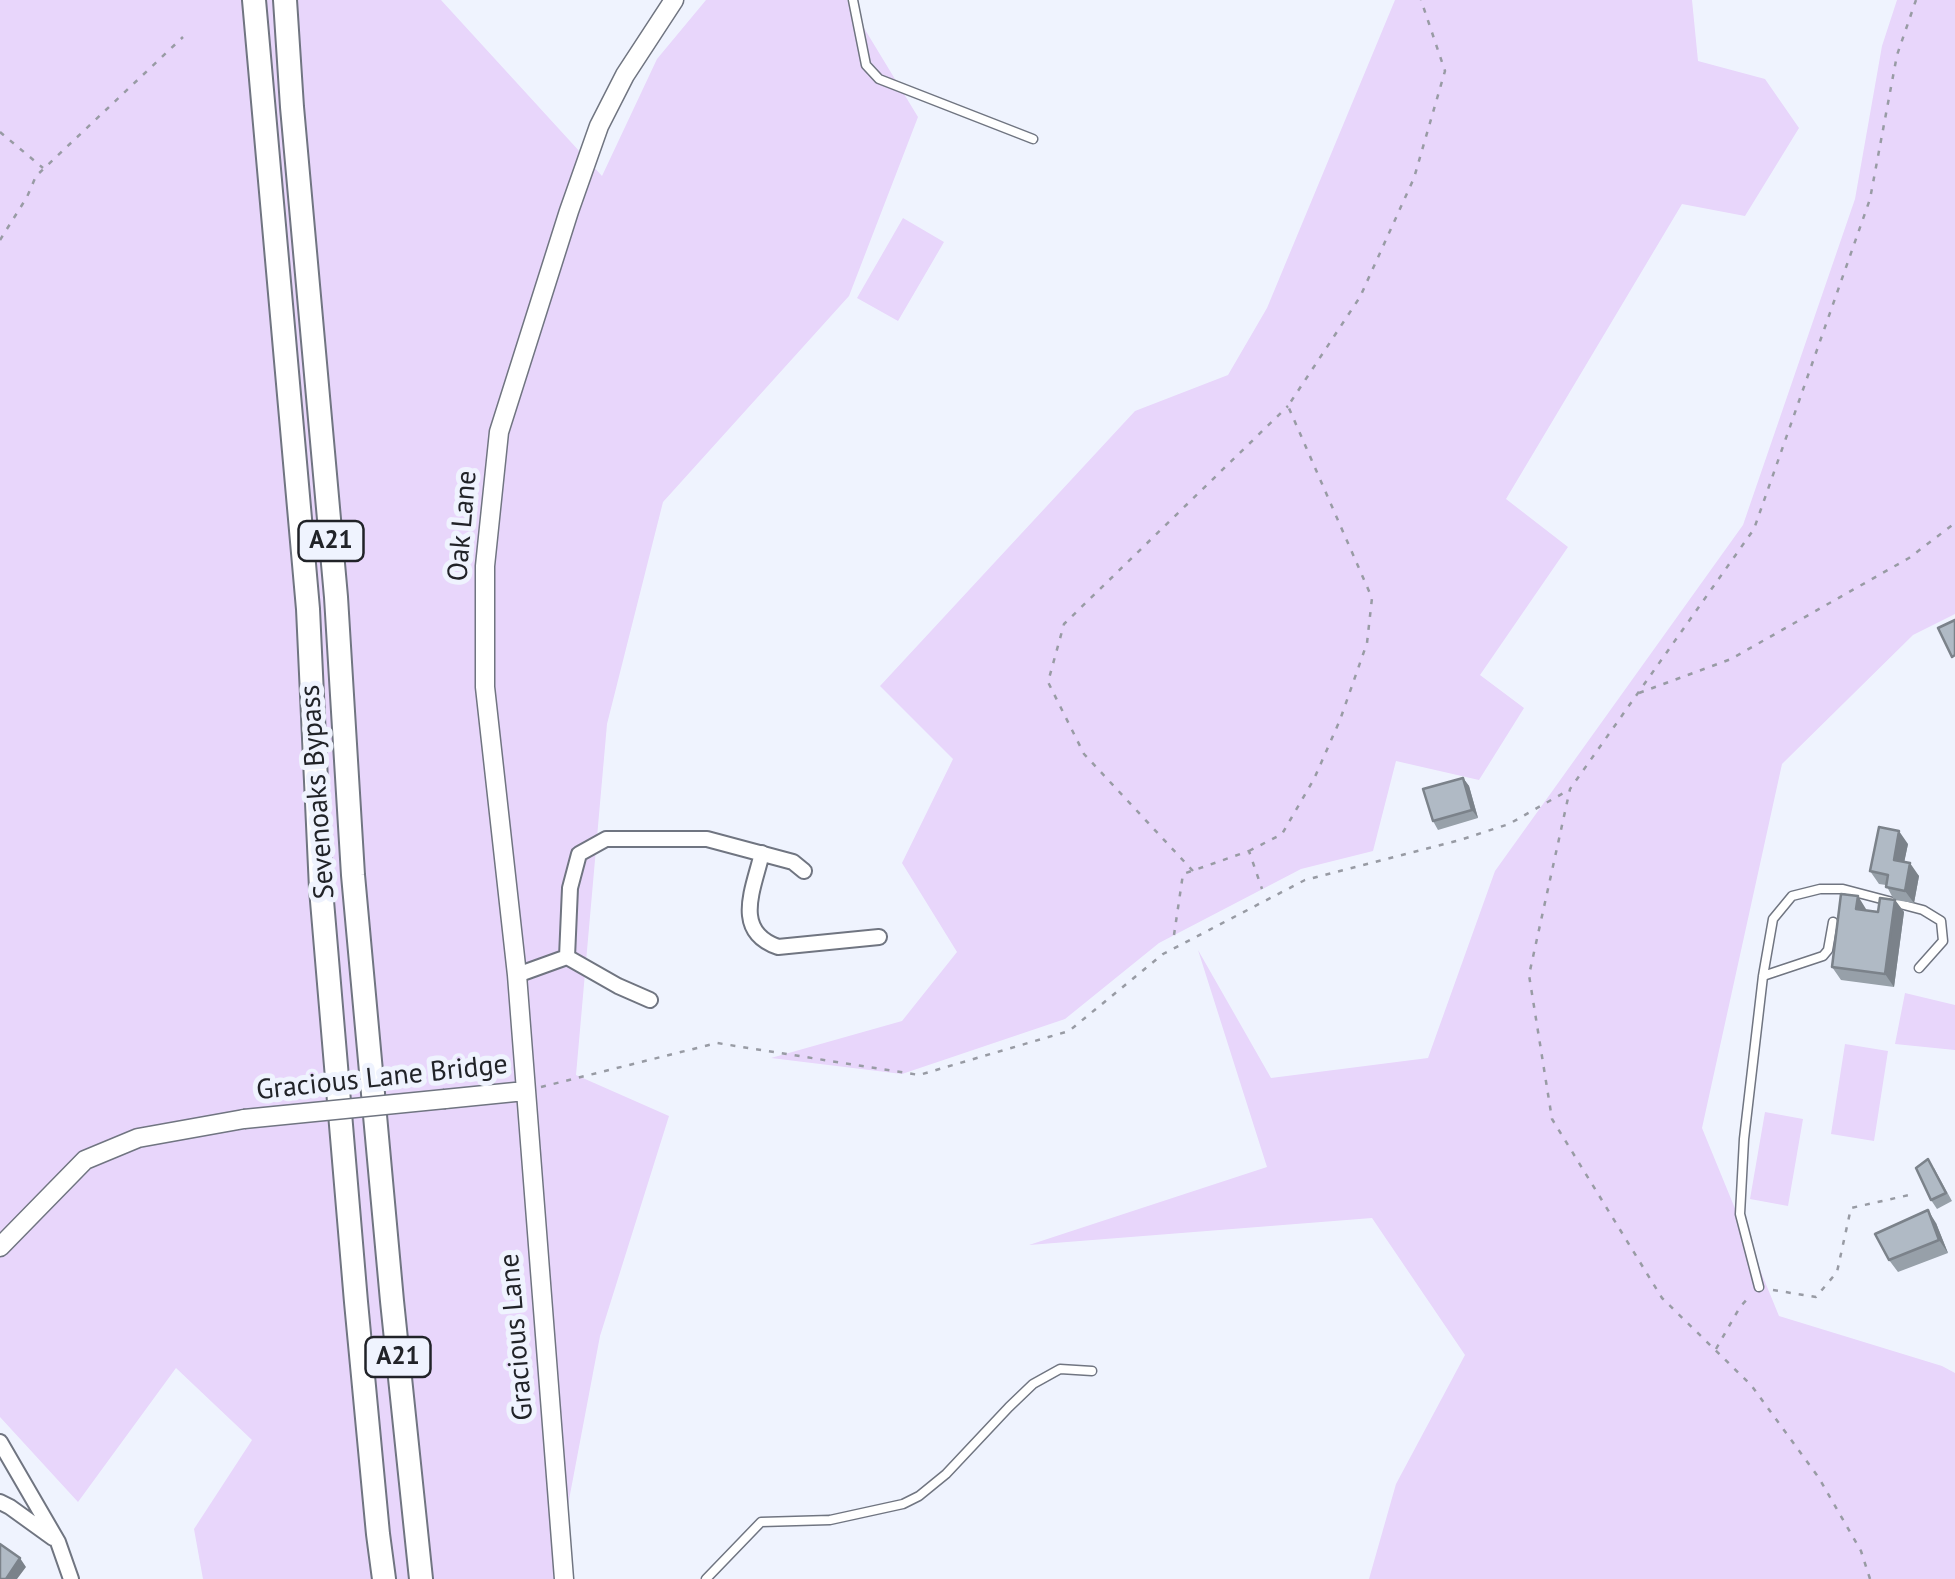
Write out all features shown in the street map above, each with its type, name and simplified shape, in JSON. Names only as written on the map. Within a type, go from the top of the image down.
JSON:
[{"type":"highway","name":"Sevenoaks Bypass","points":[[254,0],[308,609],[322,889],[362,1370],[384,1579]]},
{"type":"highway","name":"Sevenoaks Bypass","points":[[285,0],[336,598],[353,876],[421,1579]]},
{"type":"street","name":"Oak Lane","points":[[526,1091],[486,687],[485,566],[499,432],[568,211],[599,126],[625,75],[674,0]]},
{"type":"street","points":[[568,957],[570,888],[578,854],[606,839],[706,839],[794,862],[804,871]]},
{"type":"street","points":[[762,854],[749,910],[750,923],[764,942],[778,946],[879,936]]},
{"type":"street","points":[[516,975],[568,957],[650,1000]]},
{"type":"street","name":"Gracious Lane Bridge","points":[[0,1247],[85,1160],[138,1138],[244,1118],[526,1091]]},
{"type":"street","name":"Gracious Lane","points":[[526,1091],[564,1579]]},
{"type":"street","points":[[0,1442],[58,1542],[71,1579]]},
{"type":"street","points":[[0,1502],[58,1542]]},
{"type":"lane","points":[[853,0],[866,66],[880,79],[1033,139]]},
{"type":"lane","points":[[1759,1287],[1740,1214],[1744,1139],[1773,919],[1792,896],[1843,888],[1922,910],[1941,922],[1943,941],[1919,968]]},
{"type":"lane","points":[[1764,976],[1824,956],[1833,922]]},
{"type":"lane","points":[[706,1579],[761,1522],[830,1520],[903,1504],[919,1496],[946,1474],[1034,1384],[1060,1369],[1092,1371]]},
{"type":"path","points":[[1194,870],[1084,754],[1048,682],[1064,624],[1288,406],[1360,297],[1414,178],[1445,71],[1422,0]]},
{"type":"path","points":[[1870,1579],[1862,1551],[1819,1478],[1751,1385],[1662,1298],[1552,1119],[1529,975],[1570,789],[1754,529],[1870,199],[1896,55],[1916,0]]},
{"type":"path","points":[[0,240],[36,176],[183,37]]},
{"type":"path","points":[[0,132],[44,168]]},
{"type":"path","points":[[1174,935],[1183,874],[1249,852],[1282,834],[1314,779],[1367,643],[1372,598],[1288,406]]},
{"type":"path","points":[[1637,694],[1732,659],[1909,558],[1955,522]]},
{"type":"path","points":[[526,1091],[716,1043],[919,1075],[1069,1032],[1164,954],[1305,880],[1509,824],[1570,789]]},
{"type":"path","points":[[1249,852],[1262,889]]},
{"type":"path","points":[[1715,1350],[1740,1307],[1759,1287],[1816,1297],[1837,1272],[1851,1208],[1910,1195]]},
{"type":"shaded area","points":[[0,0],[441,0],[602,176],[657,59],[706,0],[847,0],[918,117],[849,296],[663,502],[607,724],[576,1075],[669,1116],[600,1336],[554,1579],[203,1579],[194,1529],[252,1440],[176,1368],[78,1502],[0,1417]]},
{"type":"shaded area","points":[[1395,0],[1692,0],[1698,61],[1765,79],[1799,128],[1745,216],[1682,204],[1506,499],[1568,547],[1480,675],[1524,708],[1479,780],[1396,761],[1373,851],[1301,869],[1159,943],[1065,1019],[902,1074],[771,1058],[902,1021],[957,952],[902,863],[953,759],[880,686],[1135,411],[1228,375],[1267,308]]},
{"type":"shaded area","points":[[1897,0],[1955,0],[1955,614],[1913,635],[1782,764],[1702,1128],[1779,1316],[1955,1373],[1955,1579],[1369,1579],[1396,1484],[1465,1355],[1372,1218],[1029,1245],[1267,1167],[1198,950],[1271,1078],[1428,1058],[1495,871],[1743,525],[1855,199],[1882,46]]},
{"type":"shaded area","points":[[903,218],[944,242],[898,321],[857,298]]},
{"type":"shaded area","points":[[1905,993],[1955,1005],[1955,1050],[1895,1044]]},
{"type":"shaded area","points":[[1845,1044],[1888,1051],[1874,1141],[1831,1134]]},
{"type":"shaded area","points":[[1765,1112],[1803,1119],[1788,1206],[1750,1199]]},
{"type":"building","points":[[1955,620],[1955,655],[1952,657],[1938,628]]},
{"type":"building","points":[[1463,778],[1472,810],[1433,821],[1423,789]]},
{"type":"building","points":[[1879,827],[1899,831],[1894,860],[1910,863],[1905,891],[1886,887],[1888,875],[1870,871]]},
{"type":"building","points":[[1841,894],[1858,896],[1856,909],[1878,912],[1880,898],[1895,900],[1885,974],[1832,967]]},
{"type":"building","points":[[1928,1159],[1946,1193],[1931,1200],[1916,1168]]},
{"type":"building","points":[[1928,1210],[1939,1240],[1889,1260],[1875,1234]]},
{"type":"building","points":[[0,1544],[20,1558],[6,1579],[0,1579]]}]
